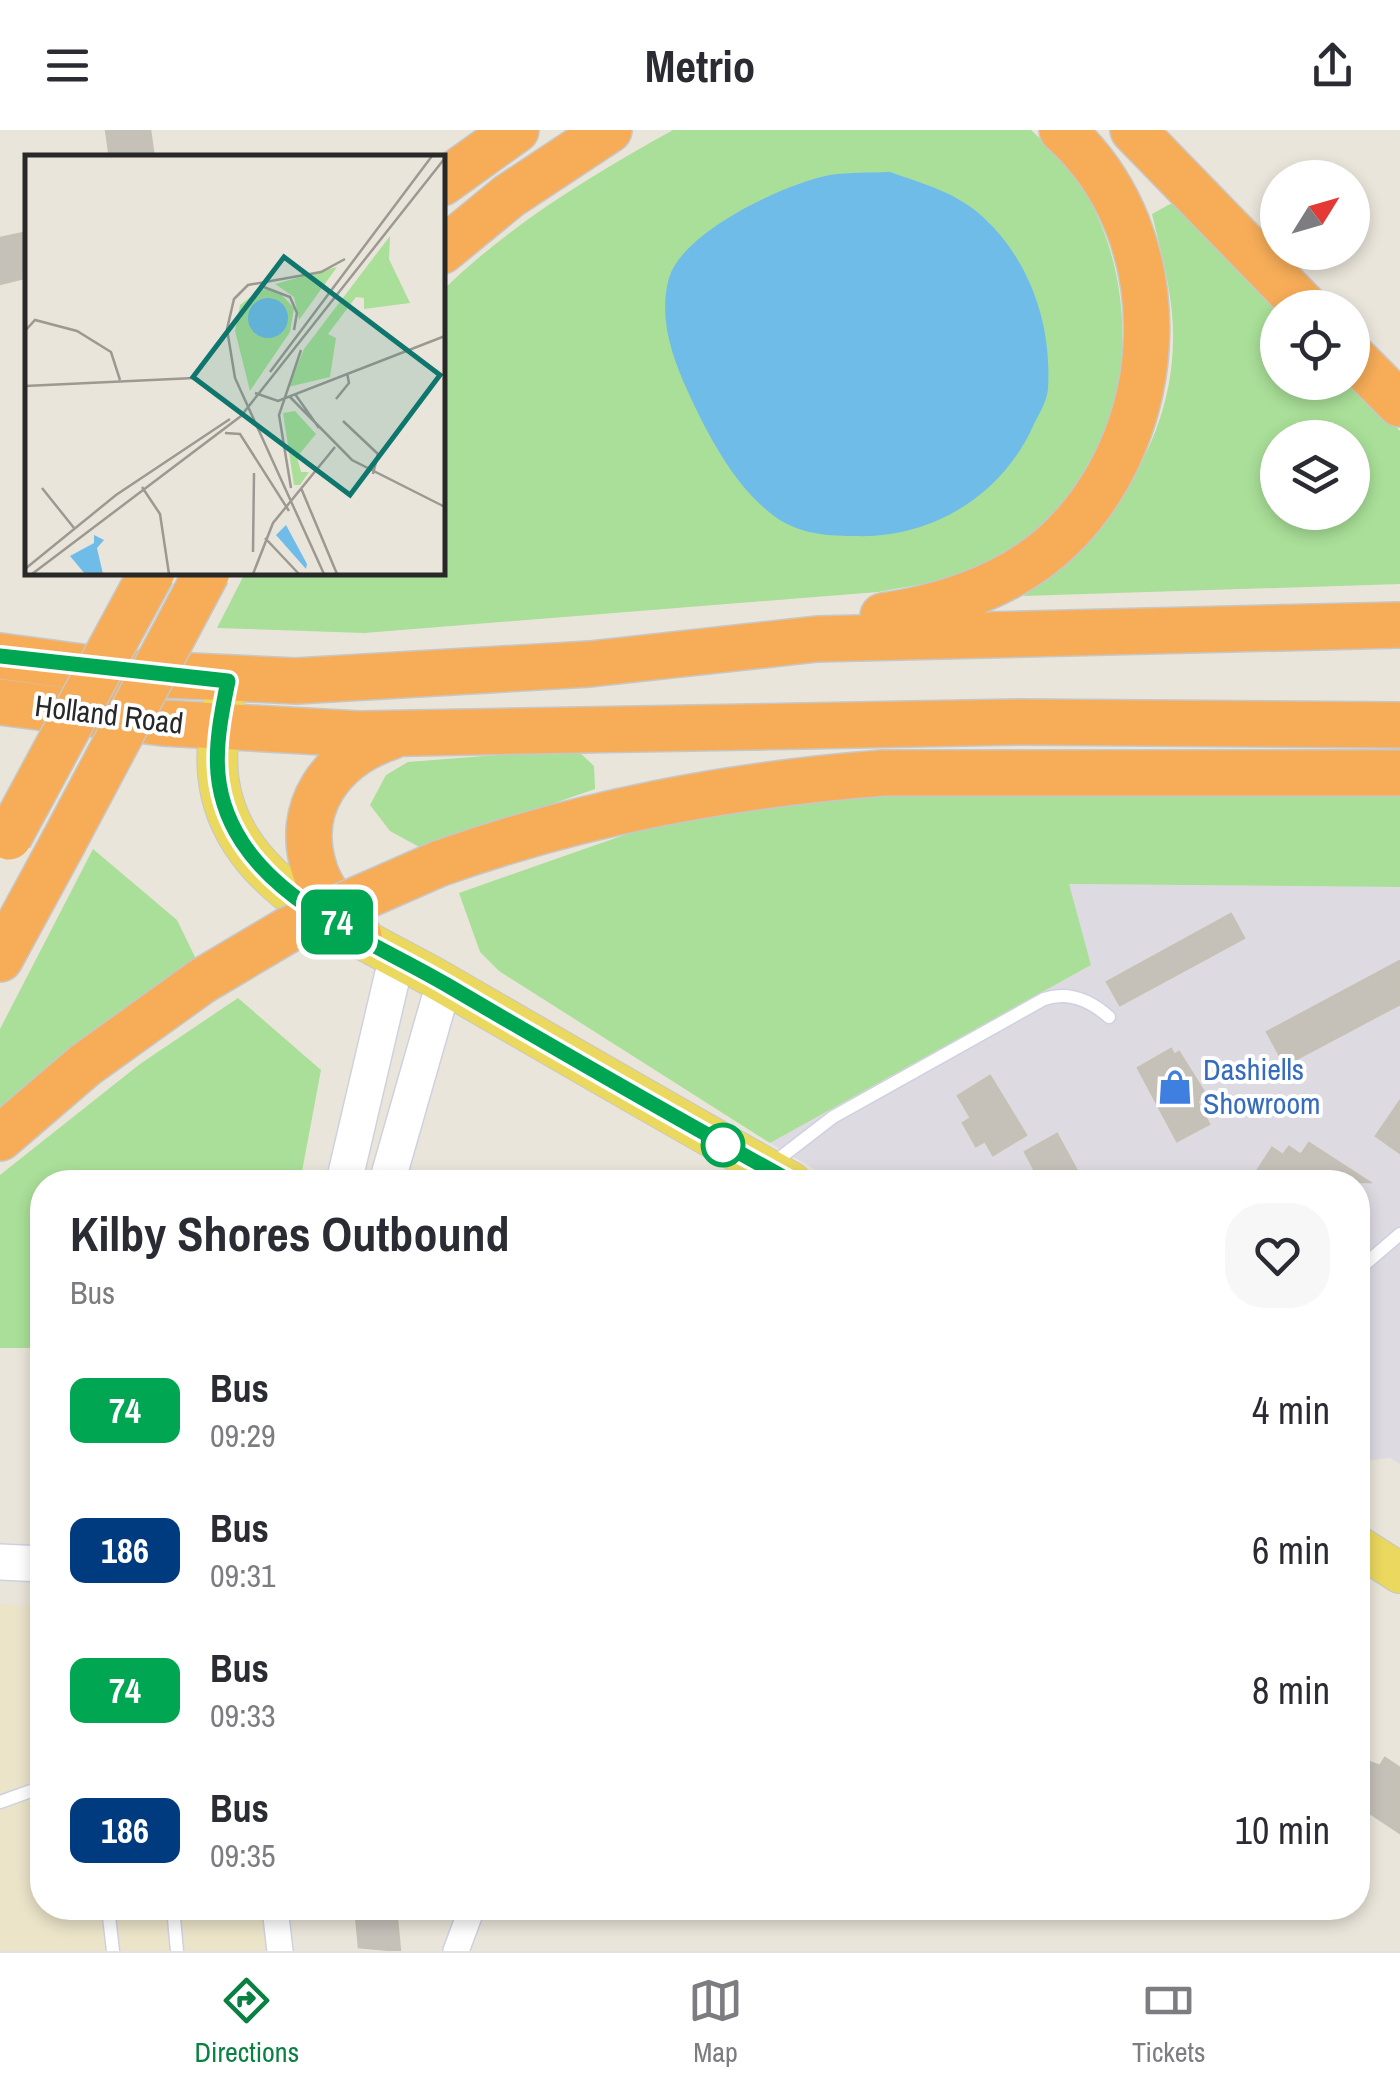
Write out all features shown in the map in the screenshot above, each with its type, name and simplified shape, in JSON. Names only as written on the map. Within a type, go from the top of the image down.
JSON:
[{"type":"highway","points":[[445,181],[516,130]]},
{"type":"highway","points":[[445,249],[509,196],[609,130]]},
{"type":"highway","points":[[816,639],[864,618],[921,610],[992,586],[1059,540],[1110,475],[1141,396],[1147,354],[1145,293],[1121,209],[1098,171],[1062,130]]},
{"type":"highway","points":[[1133,130],[1289,290]]},
{"type":"highway","points":[[1370,374],[1400,404]]},
{"type":"highway","points":[[4,845],[150,575]]},
{"type":"highway","points":[[0,959],[205,575]]},
{"type":"highway","points":[[228,681],[420,676],[590,664],[816,639],[1400,624]]},
{"type":"highway","name":"Holland Road","points":[[0,656],[228,681]]},
{"type":"highway","name":"Holland Road","points":[[0,702],[219,728]]},
{"type":"highway","points":[[219,728],[399,734],[1022,722],[1400,724]]},
{"type":"highway","points":[[378,946],[314,870],[312,813],[324,781],[338,764],[364,746],[399,734]]},
{"type":"highway","points":[[0,1138],[110,1046],[202,982],[288,930],[438,864],[550,826],[620,809],[800,780],[882,773],[1400,773]]},
{"type":"main road","name":"Holland Road","points":[[228,681],[219,728],[216,780],[221,802],[243,843],[277,881],[378,946],[769,1170]]},
{"type":"main road","points":[[1370,1554],[1400,1573]]},
{"type":"street","points":[[346,1170],[378,946]]},
{"type":"street","points":[[391,1170],[444,983]]},
{"type":"street","points":[[0,1562],[30,1563]]},
{"type":"street","points":[[276,1920],[280,1951]]},
{"type":"street","points":[[456,1951],[468,1920]]},
{"type":"lane","points":[[784,1170],[833,1117],[1044,998],[1058,994],[1080,998],[1109,1017]]},
{"type":"lane","points":[[1370,1260],[1400,1234]]},
{"type":"lane","points":[[0,1802],[30,1791]]},
{"type":"lane","points":[[109,1920],[113,1951]]},
{"type":"lane","points":[[174,1920],[177,1951]]},
{"type":"shaded area","points":[[1068,884],[1400,887],[1400,1464],[1390,1458],[1370,1460],[1370,1170],[816,1170],[770,1143],[1091,965]]},
{"type":"shaded area","points":[[0,1604],[30,1605],[30,1920],[278,1920],[283,1951],[0,1951]]},
{"type":"green space","points":[[673,130],[1031,130],[1074,174],[1101,223],[1117,278],[1122,334],[1117,390],[1102,444],[1075,493],[1037,534],[989,565],[934,582],[878,592],[364,633],[217,628],[244,575],[445,575],[445,288],[552,202]]},
{"type":"green space","points":[[1170,204],[1184,206],[1261,290],[1260,400],[1370,400],[1400,431],[1400,584],[1023,596],[1082,545],[1130,483],[1148,448],[1171,374],[1173,334],[1166,274],[1152,214]]},
{"type":"green space","points":[[576,749],[594,766],[595,789],[423,849],[390,831],[370,805],[386,775],[408,762]]},
{"type":"green space","points":[[966,790],[1400,793],[1400,887],[1069,884],[1091,965],[770,1143],[499,971],[480,952],[459,893],[664,821],[832,798]]},
{"type":"green space","points":[[93,849],[177,920],[196,959],[0,1117],[0,1029]]},
{"type":"green space","points":[[238,998],[321,1070],[302,1170],[30,1170],[30,1348],[0,1348],[0,1175],[140,1064]]},
{"type":"water","points":[[890,172],[963,202],[984,218],[1014,254],[1042,319],[1047,394],[1021,449],[1004,472],[962,508],[911,530],[883,535],[809,532],[778,519],[756,500],[713,442],[672,352],[665,308],[669,278],[693,244],[763,199],[830,175]]},
{"type":"building","points":[[106,130],[150,130],[154,155],[110,155]]},
{"type":"building","points":[[25,233],[25,278],[0,284],[0,238]]},
{"type":"building","points":[[1231,914],[1244,938],[1120,1005],[1107,982]]},
{"type":"building","points":[[1400,961],[1400,1004],[1285,1065],[1267,1032]]},
{"type":"building","name":"Dashiells Showroom","points":[[1171,1049],[1174,1055],[1179,1052],[1207,1097],[1197,1101],[1209,1124],[1177,1141],[1138,1068]]},
{"type":"building","points":[[990,1076],[1026,1135],[993,1155],[985,1141],[976,1146],[963,1123],[971,1118],[958,1096]]},
{"type":"building","points":[[1400,1101],[1400,1153],[1376,1136]]},
{"type":"building","points":[[1057,1134],[1076,1170],[1035,1170],[1025,1152]]},
{"type":"building","points":[[1309,1143],[1351,1170],[1258,1170],[1272,1148],[1283,1155],[1289,1147],[1301,1155]]},
{"type":"building","points":[[1385,1758],[1400,1768],[1400,1833],[1370,1813],[1370,1762],[1380,1766]]},
{"type":"building","points":[[356,1920],[397,1920],[400,1951],[359,1947]]},
{"type":"bus line","name":"74","points":[[0,656],[126,673],[228,681],[215,751],[221,802],[243,843],[277,881],[359,936],[770,1170]]},
{"type":"place","name":"Dashiells Showroom","points":[[1175,1087]]}]
